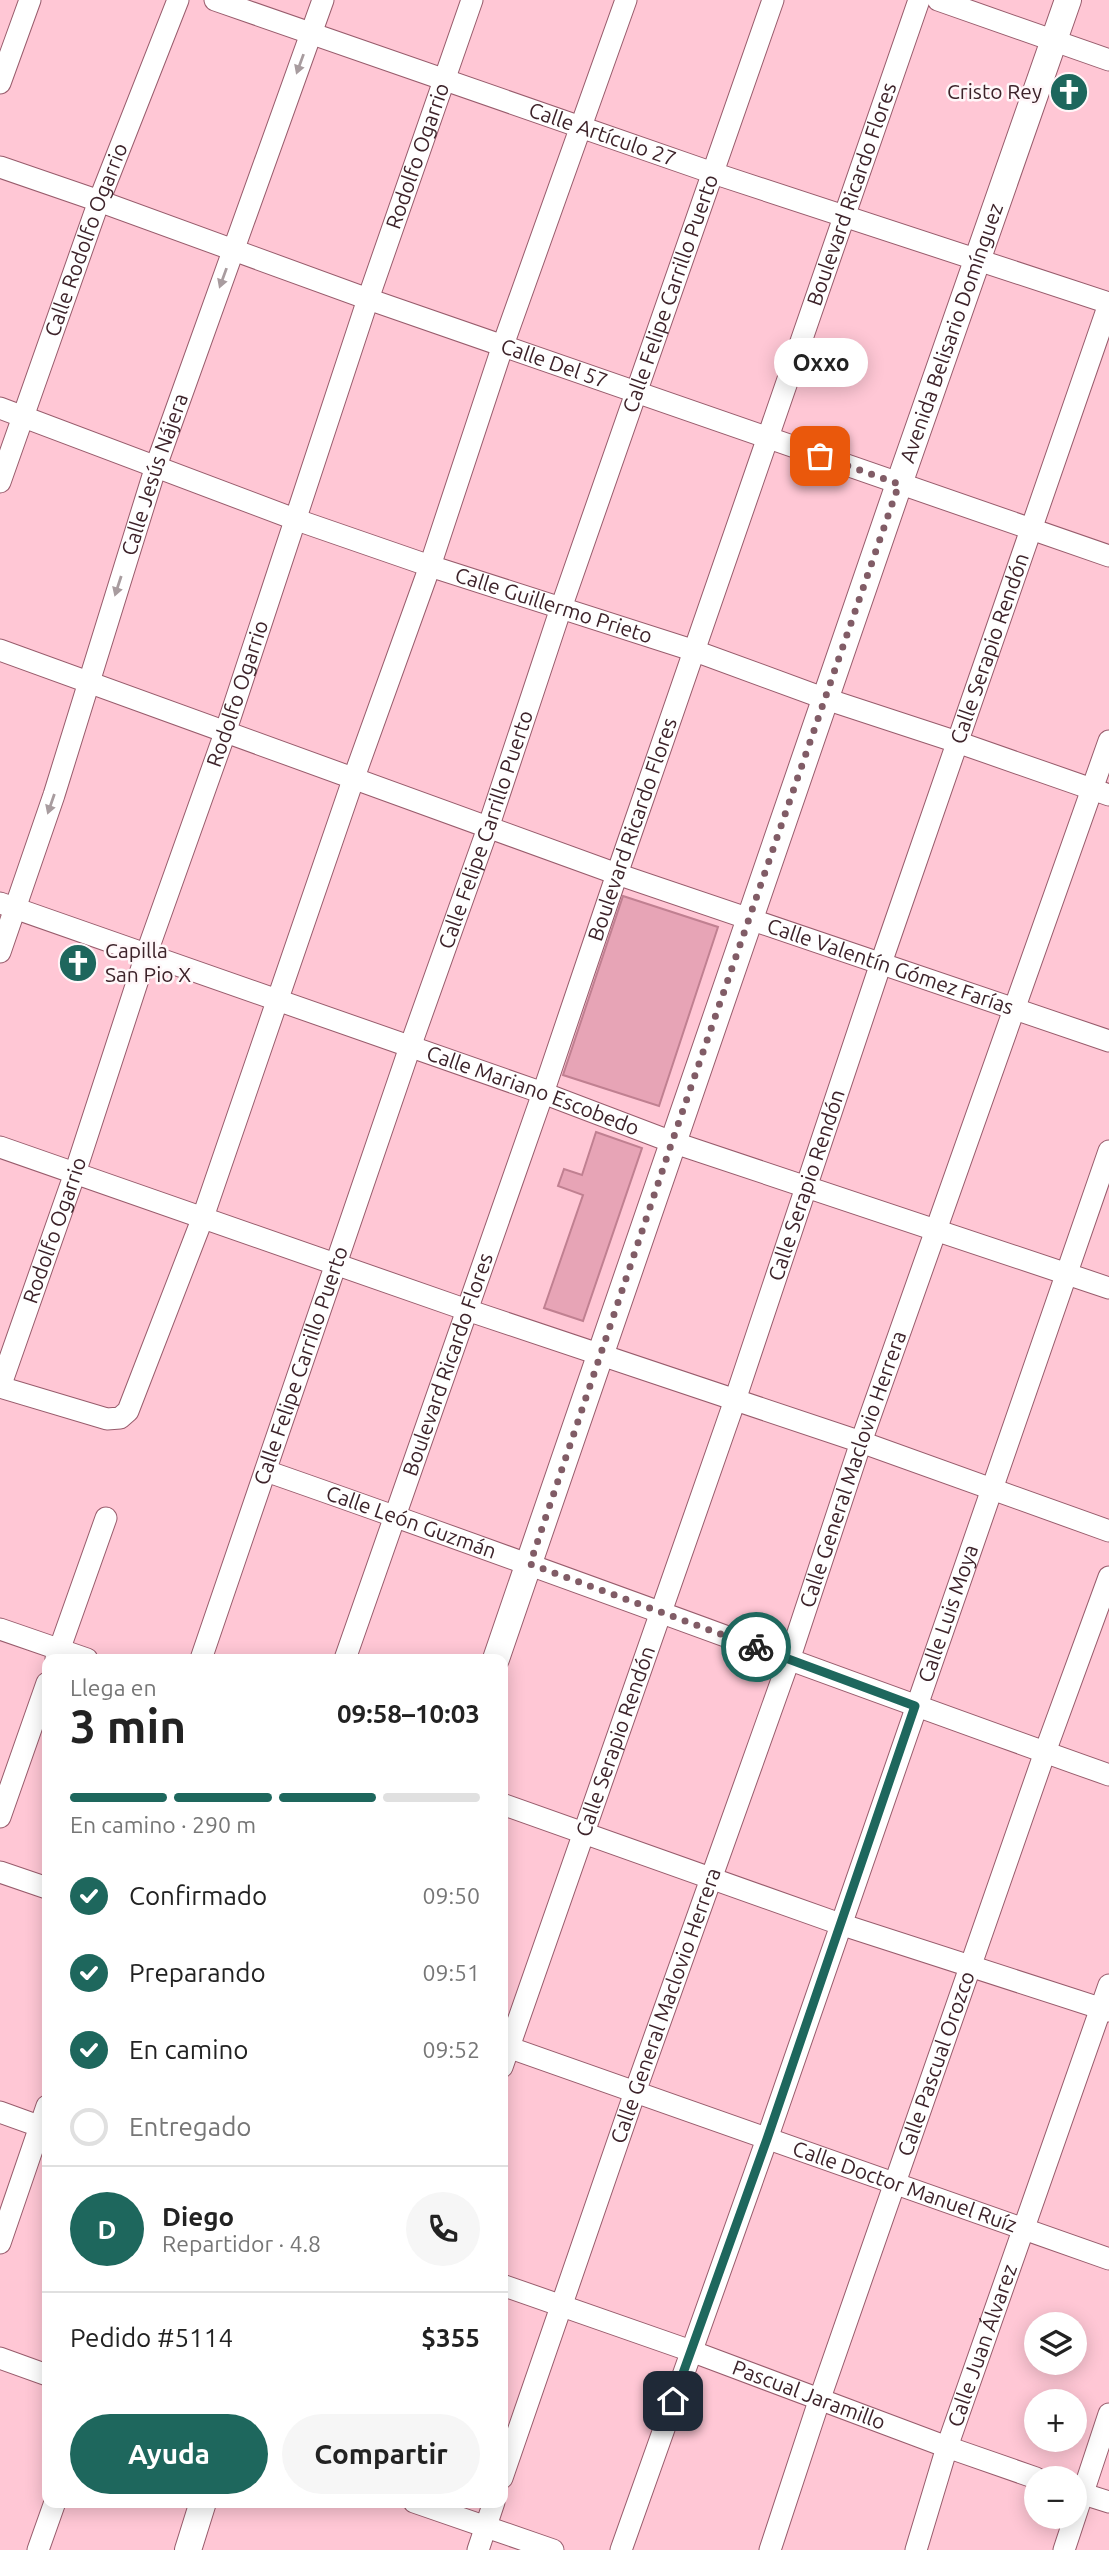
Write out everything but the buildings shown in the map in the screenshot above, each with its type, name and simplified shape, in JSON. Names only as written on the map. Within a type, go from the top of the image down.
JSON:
[{"type":"street","points":[[0,83],[30,0]]},
{"type":"street","name":"Calle Rodolfo Ogarrio","points":[[0,482],[99,201],[178,0]]},
{"type":"street","name":"Calle Artículo 27","points":[[215,0],[713,173],[1109,304]]},
{"type":"street","name":"Calle Jesús Nájera","points":[[0,952],[8,906],[54,795],[156,466],[323,0]]},
{"type":"street","name":"Rodolfo Ogarrio","points":[[0,1387],[75,1173],[146,955],[225,733],[368,299],[472,0]]},
{"type":"street","points":[[0,1387],[107,1419],[120,1418],[128,1412],[203,1217],[353,780],[430,566],[503,345],[626,0]]},
{"type":"street","name":"Calle Felipe Carrillo Puerto","points":[[203,1654],[335,1263],[773,0]]},
{"type":"street","name":"Boulevard Ricardo Flores","points":[[347,1654],[919,0]]},
{"type":"street","points":[[938,0],[1109,60]]},
{"type":"street","name":"Avenida Belisario Domínguez","points":[[498,1654],[672,1142],[1068,0]]},
{"type":"street","name":"Calle Del 57","points":[[0,167],[368,299],[1109,556]]},
{"type":"street","name":"Calle Serapio Rendón","points":[[508,2045],[735,1399],[881,963],[1109,304]]},
{"type":"street","name":"Calle Guillermo Prieto","points":[[0,408],[297,520],[430,566],[695,651],[1101,793]]},
{"type":"street","name":"Calle Valentín Gómez Farías","points":[[0,650],[617,874],[1109,1041]]},
{"type":"street","name":"Calle General Maclovio Herrera","points":[[508,2460],[1014,1009],[1101,793],[1109,741]]},
{"type":"street","name":"Calle Mariano Escobedo","points":[[8,906],[543,1093],[672,1142],[1109,1288]]},
{"type":"street","points":[[0,1147],[467,1310],[861,1442],[1109,1531]]},
{"type":"street","name":"Calle Luis Moya","points":[[621,2550],[767,2139],[1109,1151]]},
{"type":"street","name":"Calle León Guzmán","points":[[266,1471],[1109,1775]]},
{"type":"street","points":[[0,1629],[57,1654],[106,1518]]},
{"type":"street","name":"Calle Pascual Orozco","points":[[770,2550],[820,2398],[1045,1752],[1109,1577]]},
{"type":"street","points":[[0,1817],[42,1697]]},
{"type":"street","points":[[508,1806],[840,1924],[1105,2010]]},
{"type":"street","points":[[0,1872],[42,1886]]},
{"type":"street","name":"Calle Juan Álvarez","points":[[916,2550],[947,2447],[1022,2228],[1105,2010],[1109,1985]]},
{"type":"street","name":"Calle Doctor Manuel Ruíz","points":[[508,2054],[635,2092],[1109,2259]]},
{"type":"street","points":[[0,2112],[42,2119]]},
{"type":"street","points":[[0,2243],[42,2128]]},
{"type":"street","name":"Pascual Jaramillo","points":[[508,2287],[1024,2474]]},
{"type":"street","points":[[0,2358],[42,2373]]},
{"type":"street","points":[[1087,2469],[1109,2414]]},
{"type":"street","points":[[1087,2495],[1109,2502]]},
{"type":"street","points":[[38,2550],[53,2508]]},
{"type":"street","points":[[188,2550],[201,2508]]},
{"type":"street","points":[[431,2508],[553,2550]]},
{"type":"street","points":[[478,2550],[492,2508]]},
{"type":"street","points":[[1065,2550],[1070,2529]]},
{"type":"way so far","points":[[756,1647],[530,1564],[899,484],[820,456]]},
{"type":"place","name":"Cristo Rey","points":[[1069,92]]},
{"type":"place","name":"Oxxo","points":[[820,456]]},
{"type":"place","name":"Capilla San Pio X","points":[[78,963]]},
{"type":"route","points":[[673,2401],[767,2139],[915,1706],[756,1647]]}]
